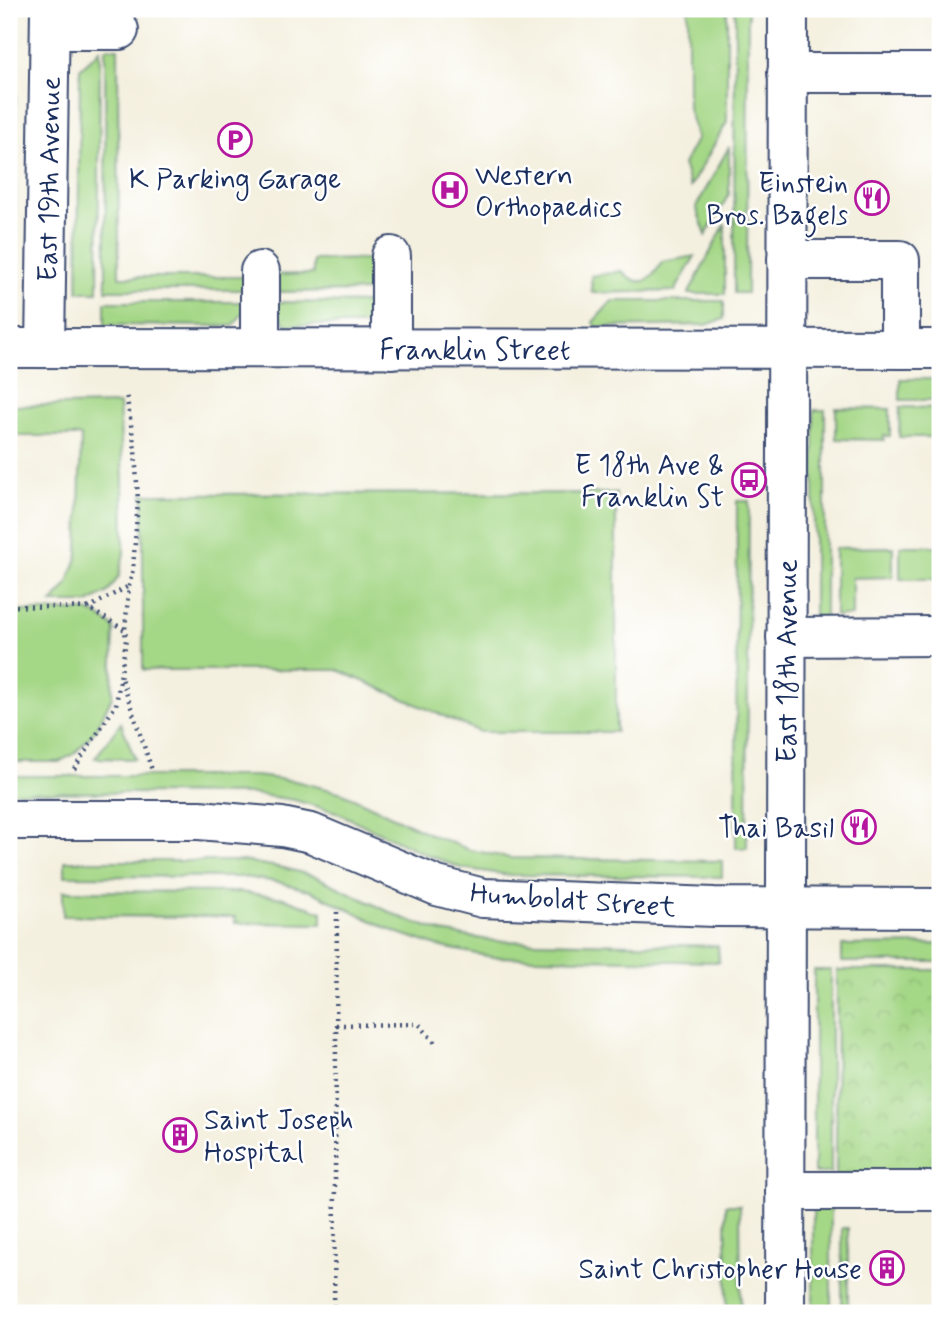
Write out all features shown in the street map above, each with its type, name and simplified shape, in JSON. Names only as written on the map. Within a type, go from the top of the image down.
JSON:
[{"type":"street","name":"East 18th Avenue","points":[[785,1313],[788,9]]},
{"type":"street","points":[[50,20],[119,30]]},
{"type":"street","name":"East 19th Avenue","points":[[27,348],[50,20]]},
{"type":"street","points":[[787,73],[940,73]]},
{"type":"street","points":[[391,256],[391,349]]},
{"type":"street","points":[[787,260],[900,260],[900,349]]},
{"type":"street","points":[[260,271],[260,348]]},
{"type":"street","name":"Franklin Street","points":[[27,348],[940,349]]},
{"type":"street","points":[[786,637],[940,636]]},
{"type":"street","name":"Humboldt Street","points":[[9,820],[199,820],[282,827],[312,833],[437,886],[483,898],[714,907],[940,908]]},
{"type":"street","points":[[785,1191],[940,1191]]},
{"type":"path","points":[[74,769],[116,705],[126,640],[138,501],[135,450],[126,393]]},
{"type":"path","points":[[88,608],[129,586]]},
{"type":"path","points":[[9,606],[88,608],[125,630]]},
{"type":"path","points":[[121,676],[152,770]]},
{"type":"path","points":[[78,1309],[334,1313],[337,910]]},
{"type":"path","points":[[336,1025],[419,1024],[436,1044]]},
{"type":"green space","points":[[9,9],[16,9],[14,287],[9,285]]},
{"type":"green space","points":[[688,9],[727,9],[727,122],[690,187],[683,164],[697,138],[688,108]]},
{"type":"green space","points":[[735,9],[748,9],[747,293],[734,293]]},
{"type":"green space","points":[[105,48],[118,48],[119,277],[248,277],[248,290],[106,290]]},
{"type":"green space","points":[[100,50],[98,292],[78,292],[80,69]]},
{"type":"green space","points":[[729,147],[729,194],[706,235],[696,207]]},
{"type":"green space","points":[[725,224],[725,294],[689,294],[689,293]]},
{"type":"green space","points":[[695,256],[675,291],[592,293],[591,276],[622,271],[634,280],[645,281],[662,262]]},
{"type":"green space","points":[[381,259],[381,291],[266,292],[266,275],[313,274],[313,260]]},
{"type":"green space","points":[[612,301],[724,301],[724,319],[706,325],[596,327],[593,322]]},
{"type":"green space","points":[[105,302],[251,302],[233,326],[105,325]]},
{"type":"green space","points":[[269,302],[384,303],[366,325],[286,325]]},
{"type":"green space","points":[[900,379],[940,379],[940,400],[900,400]]},
{"type":"green space","points":[[119,404],[124,553],[119,576],[108,592],[88,603],[52,603],[67,585],[78,555],[81,436],[9,436],[9,406]]},
{"type":"green space","points":[[900,407],[940,408],[940,437],[899,437]]},
{"type":"green space","points":[[836,408],[890,409],[890,436],[884,436],[884,440],[836,439]]},
{"type":"green space","points":[[814,410],[825,410],[825,618],[814,618]]},
{"type":"green space","points":[[616,493],[616,732],[480,732],[338,670],[143,670],[143,494]]},
{"type":"green space","points":[[737,501],[749,501],[747,848],[736,848]]},
{"type":"green space","points":[[900,546],[940,546],[940,579],[900,579]]},
{"type":"green space","points":[[893,547],[893,577],[852,578],[852,616],[835,616],[835,548]]},
{"type":"green space","points":[[9,611],[86,611],[114,627],[112,697],[95,731],[75,753],[59,762],[9,762]]},
{"type":"green space","points":[[121,723],[135,759],[95,758]]},
{"type":"green space","points":[[9,776],[256,776],[295,781],[343,793],[470,850],[510,858],[722,861],[722,877],[509,875],[461,868],[336,812],[294,800],[253,794],[9,792]]},
{"type":"green space","points":[[65,861],[243,861],[317,877],[400,917],[442,932],[495,941],[718,946],[719,962],[492,957],[437,946],[393,931],[311,891],[278,882],[243,877],[65,876]]},
{"type":"green space","points":[[63,891],[240,892],[284,898],[322,912],[322,924],[235,923],[235,917],[63,916]]},
{"type":"green space","points":[[940,944],[940,962],[842,962],[842,945]]},
{"type":"green space","points":[[814,970],[831,970],[831,1173],[814,1173]]},
{"type":"green space","points":[[837,970],[940,970],[940,1176],[836,1176]]},
{"type":"green space","points":[[813,1204],[831,1204],[831,1313],[813,1313]]},
{"type":"green space","points":[[726,1205],[740,1205],[741,1313],[727,1313]]},
{"type":"green space","points":[[842,1228],[848,1228],[848,1313],[842,1313]]},
{"type":"place","name":"K Parking Garage","points":[[235,140]]},
{"type":"place","name":"Western Orthopaedics","points":[[450,190]]},
{"type":"place","name":"Einstein Bros. Bagels","points":[[872,198]]},
{"type":"place","name":"E 18th Ave & Franklin St","points":[[749,480]]},
{"type":"place","name":"Thai Basil","points":[[859,827]]},
{"type":"place","name":"Saint Joseph Hospital","points":[[180,1135]]},
{"type":"place","name":"Saint Christopher House","points":[[887,1268]]}]
